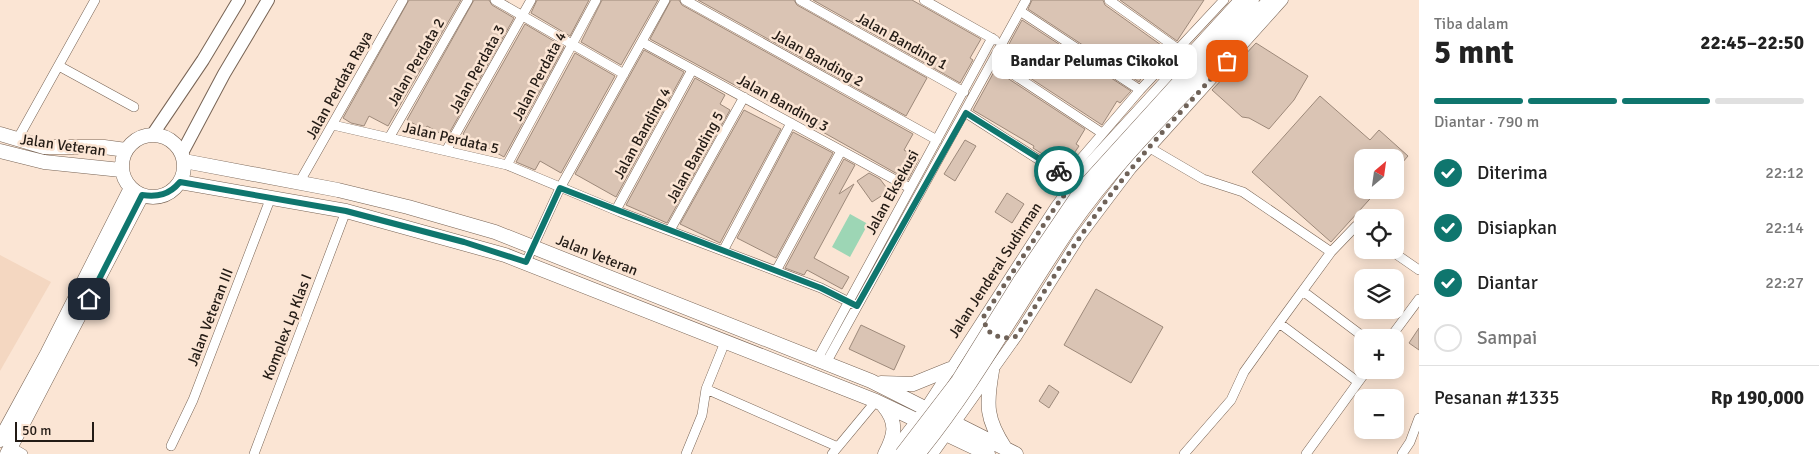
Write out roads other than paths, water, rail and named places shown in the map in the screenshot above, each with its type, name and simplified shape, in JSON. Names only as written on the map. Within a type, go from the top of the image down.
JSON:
[{"type":"main road","points":[[153,134],[203,60],[239,0]]},
{"type":"main road","points":[[183,157],[224,74],[268,0]]},
{"type":"main road","name":"Jalan Jenderal Sudirman","points":[[918,454],[975,375],[1071,226],[1252,0]]},
{"type":"main road","name":"Jalan Jenderal Sudirman","points":[[902,454],[958,381],[1020,281],[1079,194],[1185,84],[1270,0]]},
{"type":"main road","name":"Jalan Veteran","points":[[0,134],[44,147],[104,146],[126,150]]},
{"type":"main road","points":[[153,134],[165,137],[175,143],[183,157],[184,172],[180,182],[170,192],[156,197],[136,191],[121,170],[126,150],[135,140],[153,134]]},
{"type":"main road","name":"Jalan Veteran","points":[[0,151],[44,162],[121,170]]},
{"type":"main road","name":"Jalan Veteran","points":[[183,157],[462,222],[532,247],[871,381],[921,414]]},
{"type":"main road","points":[[180,182],[346,211],[464,242],[526,262],[685,327],[879,402],[921,414],[951,430],[988,454]]},
{"type":"main road","points":[[10,449],[136,191]]},
{"type":"main road","points":[[685,327],[690,311]]},
{"type":"main road","points":[[871,381],[888,384],[913,384],[950,369]]},
{"type":"main road","points":[[992,372],[987,401],[990,422],[1011,452]]},
{"type":"main road","points":[[879,402],[890,414],[895,429],[885,454]]},
{"type":"main road","points":[[951,430],[1011,452]]},
{"type":"street","points":[[17,140],[95,0]]},
{"type":"street","name":"Jalan Perdata Raya","points":[[299,183],[403,0]]},
{"type":"street","name":"Jalan Perdata 2","points":[[389,138],[468,0]]},
{"type":"street","points":[[495,0],[624,74]]},
{"type":"street","name":"Jalan Perdata 3","points":[[446,151],[531,0]]},
{"type":"street","name":"Jalan Perdata 4","points":[[506,165],[596,0]]},
{"type":"street","points":[[526,262],[560,188],[665,0]]},
{"type":"street","name":"Jalan Banding 2","points":[[685,0],[937,140]]},
{"type":"street","name":"Jalan Banding 1","points":[[800,0],[964,92]]},
{"type":"street","points":[[924,0],[1002,44]]},
{"type":"street","name":"Jalan Eksekusi","points":[[821,362],[857,306],[966,113],[1026,0]]},
{"type":"street","points":[[1108,0],[1178,49]]},
{"type":"street","name":"Jalan Jenderal Sudirman","points":[[890,454],[921,414],[1056,206],[1070,179],[1089,163],[1239,0]]},
{"type":"street","points":[[933,454],[1017,336],[1078,238],[1150,148],[1283,0]]},
{"type":"street","points":[[966,113],[1070,179],[1102,133],[1198,28],[1218,2]]},
{"type":"street","points":[[1020,11],[1140,90]]},
{"type":"street","points":[[1198,28],[1207,35]]},
{"type":"street","name":"Jalan Eksekusi","points":[[821,362],[848,300],[992,38]]},
{"type":"street","name":"Jalan Banding 3","points":[[642,42],[910,188]]},
{"type":"street","points":[[993,61],[1102,133]]},
{"type":"street","points":[[59,66],[134,107]]},
{"type":"street","name":"Jalan Banding 4","points":[[616,210],[692,70]]},
{"type":"street","name":"Jalan Banding 5","points":[[670,230],[744,98]]},
{"type":"street","points":[[723,251],[791,123]]},
{"type":"street","name":"Jalan Perdata 5","points":[[333,125],[506,165],[616,210],[776,271],[848,300],[857,306]]},
{"type":"street","points":[[1150,148],[1203,180],[1243,192],[1331,252]]},
{"type":"street","points":[[776,271],[841,151]]},
{"type":"street","name":"Jalan Veteran III","points":[[171,446],[193,400],[271,197]]},
{"type":"street","name":"Komplex Lp Klas I","points":[[254,454],[346,211]]},
{"type":"street","points":[[1184,454],[1231,400],[1244,372],[1279,323],[1304,292],[1331,252],[1354,228]]},
{"type":"street","points":[[1403,259],[1419,270]]},
{"type":"street","points":[[1304,292],[1354,330]]},
{"type":"street","points":[[1397,329],[1419,299]]},
{"type":"street","points":[[984,316],[986,329],[992,334],[1005,338],[1017,336]]},
{"type":"street","points":[[1279,323],[1358,382]]},
{"type":"street","points":[[686,454],[702,415],[706,389],[725,342]]},
{"type":"street","points":[[1306,454],[1360,379]]},
{"type":"street","points":[[706,389],[835,451],[879,402]]},
{"type":"street","points":[[1402,454],[1410,442],[1419,418]]},
{"type":"place","name":"Bandar Pelumas Cikokol","points":[[1227,61]]}]
